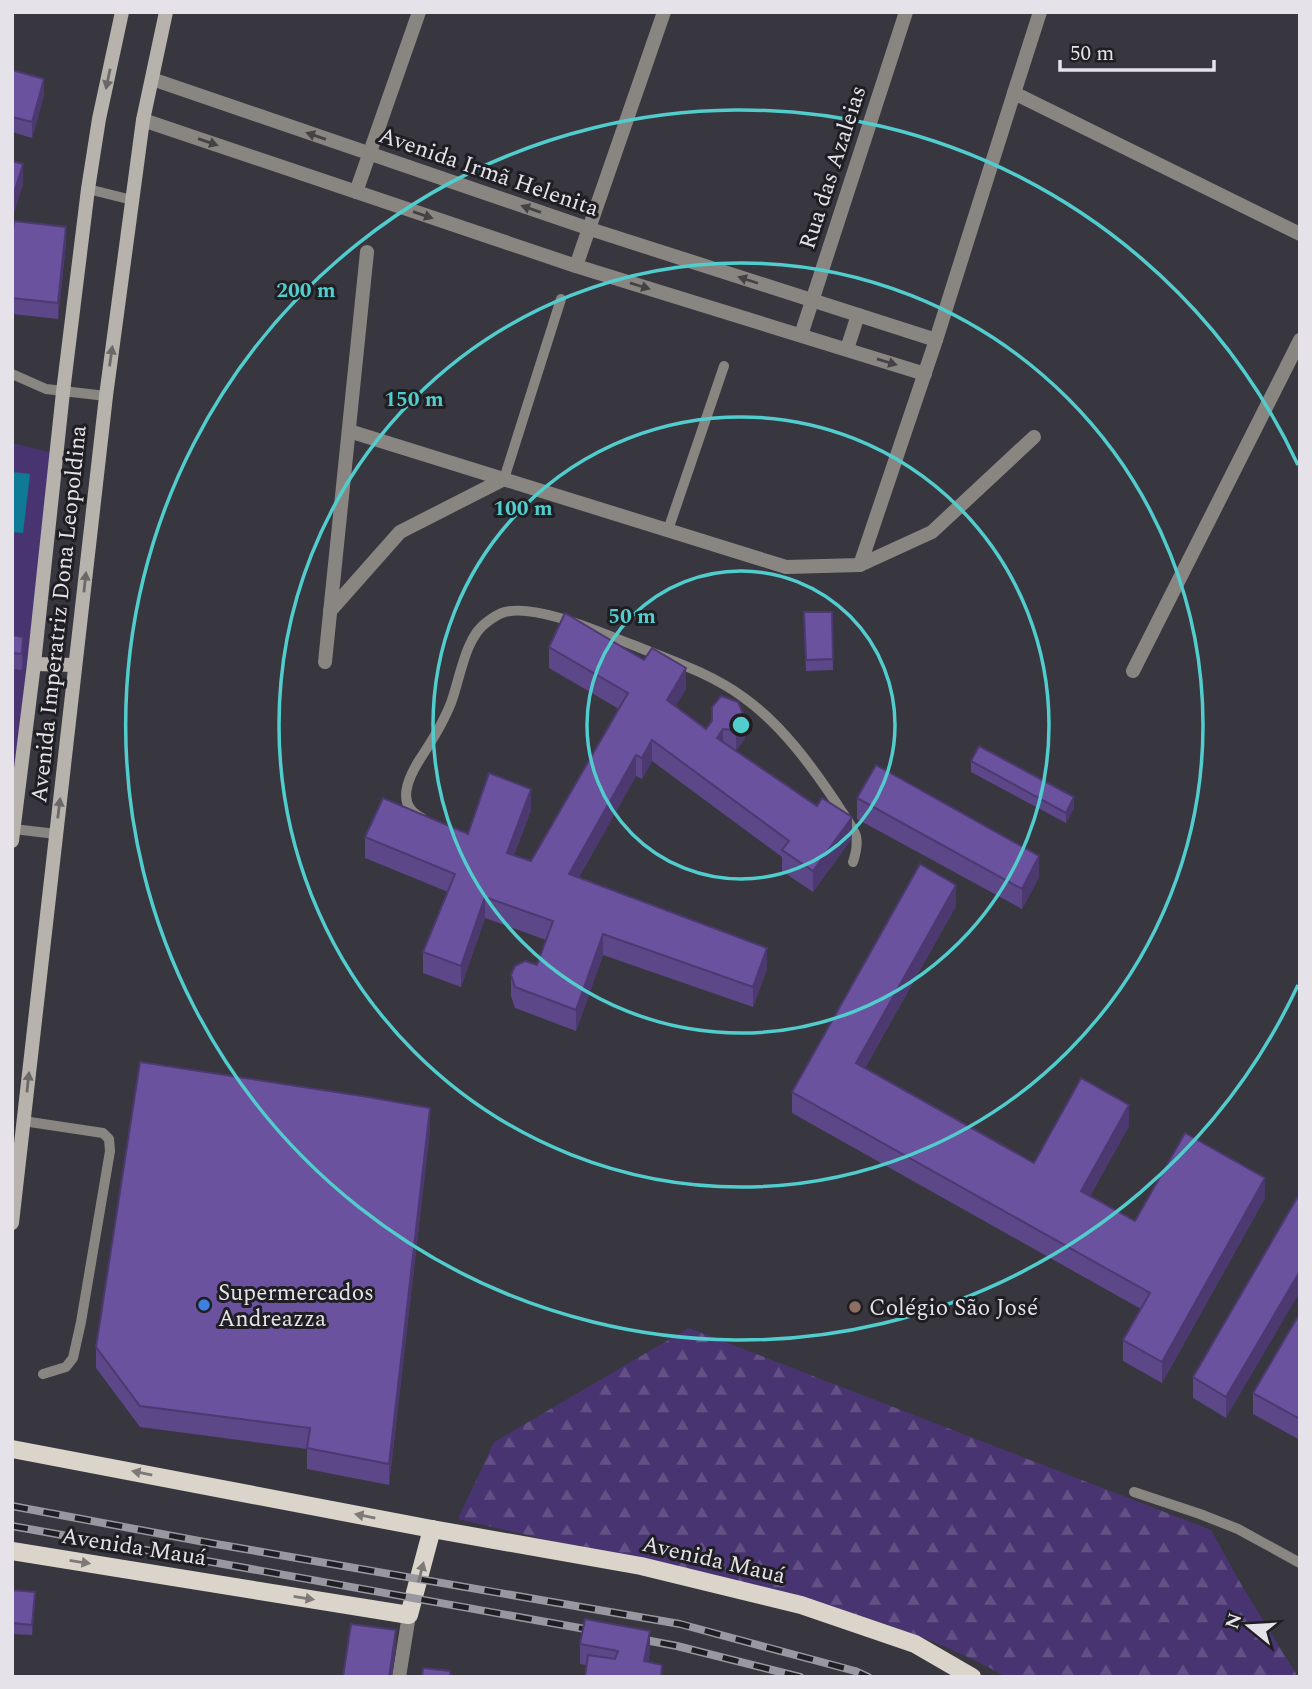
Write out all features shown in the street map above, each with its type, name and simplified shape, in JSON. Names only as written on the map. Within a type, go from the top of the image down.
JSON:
[{"type":"main road","name":"Avenida Imperatriz Dona Leopoldina","points":[[13,835],[88,189],[121,12]]},
{"type":"main road","name":"Avenida Imperatriz Dona Leopoldina","points":[[12,1223],[106,396],[143,120],[166,12]]},
{"type":"main road","points":[[34,664],[75,665]]},
{"type":"main road","name":"Avenida Mauá","points":[[12,1449],[641,1566],[802,1605],[915,1644],[972,1677]]},
{"type":"main road","points":[[409,1615],[432,1529]]},
{"type":"main road","name":"Avenida Mauá","points":[[12,1551],[409,1615]]},
{"type":"street","points":[[356,192],[419,12]]},
{"type":"street","points":[[576,266],[663,12]]},
{"type":"street","name":"Rua das Azaleias","points":[[802,335],[906,12]]},
{"type":"street","points":[[860,565],[925,374],[1041,12]]},
{"type":"street","name":"Avenida Irmã Helenita","points":[[152,79],[590,229],[936,340]]},
{"type":"street","points":[[1014,93],[1300,234]]},
{"type":"street","points":[[143,120],[576,266],[925,374]]},
{"type":"street","points":[[325,662],[367,252]]},
{"type":"street","points":[[847,349],[858,315]]},
{"type":"street","points":[[1133,671],[1300,340]]},
{"type":"street","points":[[349,431],[786,567],[860,565],[932,532],[1034,438]]},
{"type":"street","points":[[330,611],[400,532],[504,479]]},
{"type":"street","points":[[399,1677],[409,1615]]},
{"type":"lane","points":[[88,189],[132,200]]},
{"type":"lane","points":[[504,479],[561,299]]},
{"type":"lane","points":[[668,530],[724,366]]},
{"type":"lane","points":[[12,374],[46,389],[106,396]]},
{"type":"lane","points":[[429,821],[409,808],[405,797],[407,786],[442,723],[472,639],[484,623],[505,612],[522,611],[575,622],[696,670],[745,698],[774,723],[802,755],[842,812],[855,834],[858,848],[853,862]]},
{"type":"lane","points":[[13,835],[56,834]]},
{"type":"lane","points":[[23,1121],[103,1133],[109,1139],[110,1151],[73,1358],[66,1367],[43,1374]]},
{"type":"lane","points":[[1134,1492],[1238,1530],[1300,1563]]},
{"type":"green space","points":[[12,443],[53,453],[12,788]]},
{"type":"green space","points":[[689,1328],[1211,1530],[1298,1677],[1006,1677],[934,1642],[859,1616],[781,1594],[458,1519],[494,1442]]},
{"type":"water","points":[[12,472],[30,474],[23,533],[12,532]]},
{"type":"building","points":[[12,70],[44,79],[32,122],[12,117]]},
{"type":"building","points":[[12,161],[23,164],[12,200]]},
{"type":"building","points":[[14,221],[66,227],[58,303],[12,298]]},
{"type":"building","points":[[804,612],[832,612],[833,659],[806,660]]},
{"type":"building","points":[[565,613],[644,660],[652,648],[686,668],[667,700],[706,729],[712,721],[712,707],[721,696],[738,702],[745,718],[736,730],[723,729],[717,738],[817,806],[822,798],[852,817],[813,871],[782,850],[789,841],[652,740],[642,758],[636,755],[569,874],[767,948],[753,987],[603,934],[576,1010],[515,987],[511,975],[515,966],[525,961],[537,965],[553,921],[485,897],[461,966],[423,952],[455,874],[365,837],[383,798],[468,834],[489,773],[531,789],[507,853],[531,861],[628,693],[549,647]]},
{"type":"building","points":[[12,635],[23,637],[22,654],[12,653]]},
{"type":"building","points":[[979,746],[1074,797],[1066,813],[971,761]]},
{"type":"building","points":[[876,765],[1039,856],[1022,889],[857,798]]},
{"type":"building","points":[[920,864],[956,885],[856,1063],[1034,1163],[1081,1078],[1129,1105],[1081,1191],[1135,1221],[1185,1133],[1265,1178],[1162,1362],[1123,1340],[1150,1293],[792,1092]]},
{"type":"building","points":[[140,1062],[430,1108],[389,1464],[307,1448],[310,1428],[140,1406],[96,1347]]},
{"type":"building","points":[[1297,1198],[1300,1200],[1300,1271],[1226,1397],[1193,1377]]},
{"type":"building","points":[[1300,1313],[1300,1419],[1253,1393]]},
{"type":"building","points":[[12,1590],[35,1592],[32,1625],[12,1623]]},
{"type":"building","points":[[585,1619],[650,1631],[644,1661],[662,1665],[661,1677],[585,1677],[588,1655],[615,1659],[618,1651],[580,1644]]},
{"type":"building","points":[[351,1624],[396,1630],[389,1677],[343,1677]]},
{"type":"building","points":[[423,1668],[450,1671],[450,1677],[422,1677]]},
{"type":"railway","points":[[12,1506],[680,1624],[855,1671],[868,1677]]},
{"type":"railway","points":[[12,1526],[602,1632]]},
{"type":"railway","points":[[629,1637],[677,1646],[800,1677]]},
{"type":"place","name":"Supermercados Andreazza","points":[[204,1305]]},
{"type":"place","name":"Colégio São José","points":[[855,1307]]}]
